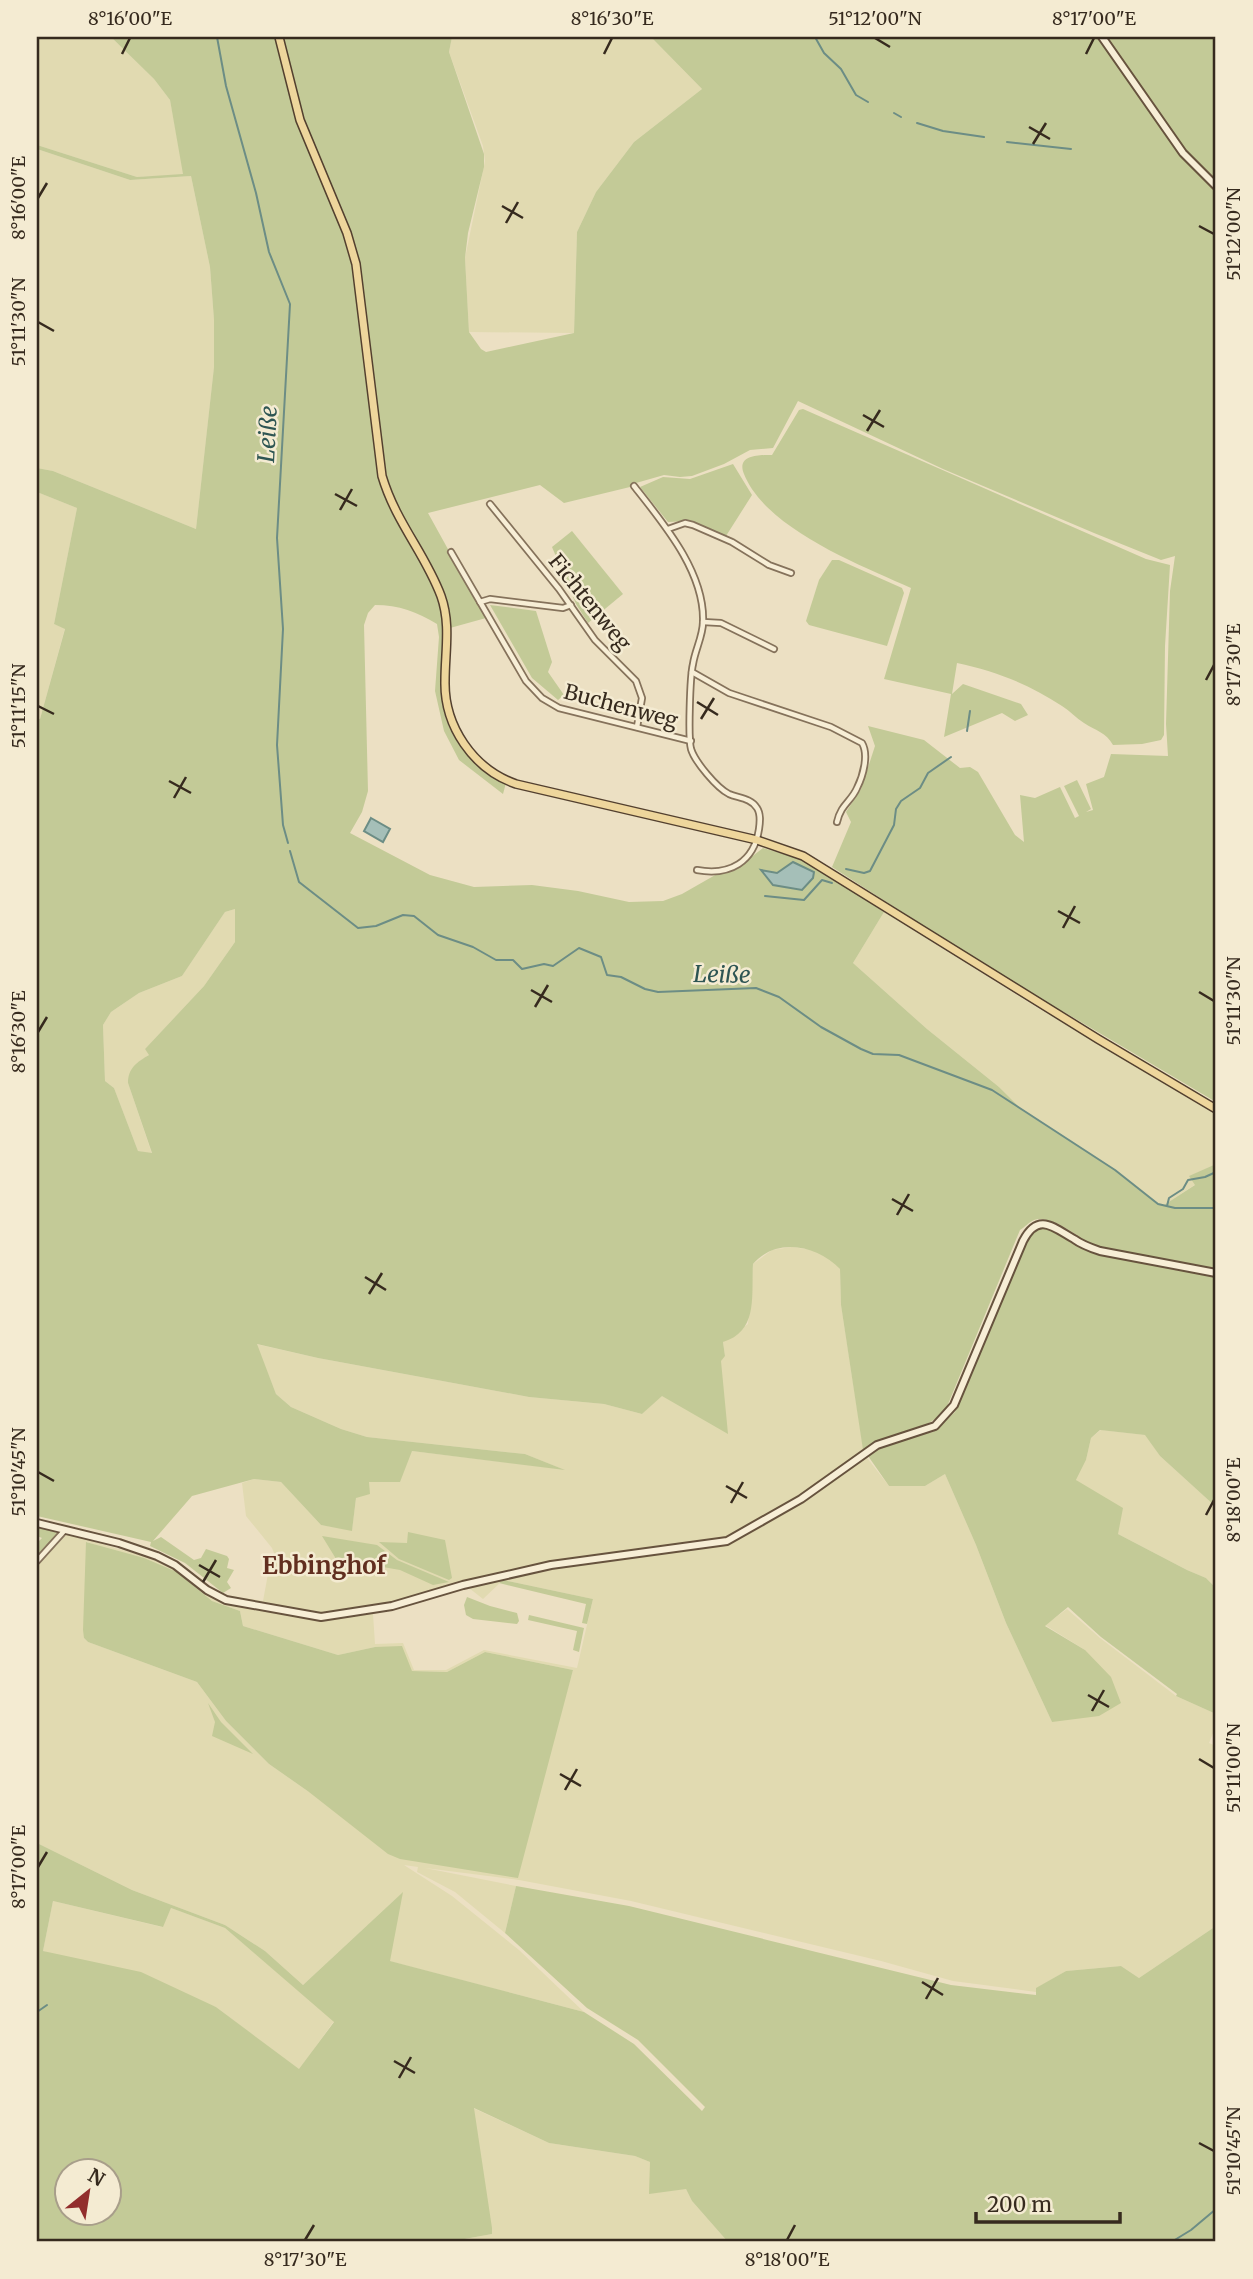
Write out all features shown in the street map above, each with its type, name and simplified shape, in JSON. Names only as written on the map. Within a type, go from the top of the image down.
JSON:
[{"type":"main road","points":[[279,37],[300,120],[347,233],[356,264],[382,476],[389,501],[431,575],[444,605],[448,634],[445,695],[457,734],[480,762],[491,772],[509,781],[757,840],[792,851],[817,864],[1044,1007],[1216,1109]]},
{"type":"street","points":[[1102,37],[1183,153],[1216,186]]},
{"type":"street","points":[[634,486],[668,529],[699,590],[703,622],[691,671],[691,741]]},
{"type":"street","name":"Fichtenweg","points":[[490,504],[571,605],[600,646],[636,681],[642,698],[637,727]]},
{"type":"street","points":[[668,529],[682,524],[693,525],[732,542],[769,565],[791,573]]},
{"type":"street","name":"Buchenweg","points":[[451,552],[526,681],[542,698],[564,709],[691,741],[691,750],[698,763],[724,791],[748,800],[757,808],[760,817],[757,840]]},
{"type":"street","points":[[480,602],[490,599],[563,608],[571,605]]},
{"type":"street","points":[[703,622],[721,623],[774,649]]},
{"type":"street","points":[[691,671],[725,691],[831,727],[854,738],[864,747],[865,758],[857,788],[841,808],[837,822]]},
{"type":"street","points":[[697,870],[714,871],[734,866],[751,854],[757,840]]},
{"type":"street","points":[[37,1523],[119,1543],[163,1558],[207,1590],[226,1600],[321,1618],[392,1606],[463,1585],[551,1565],[719,1543],[801,1499],[877,1445],[928,1430],[940,1422],[954,1405],[1025,1238],[1035,1226],[1052,1226],[1082,1244],[1100,1251],[1216,1273]]},
{"type":"street","points":[[37,1561],[65,1530]]},
{"type":"shaded area","points":[[37,37],[111,37],[154,79],[170,100],[184,175],[137,177],[37,145]]},
{"type":"shaded area","points":[[452,37],[651,37],[702,89],[634,142],[596,192],[577,232],[574,333],[469,332],[465,258],[485,161],[483,146],[449,52]]},
{"type":"shaded area","points":[[37,149],[130,180],[191,176],[210,267],[214,320],[214,367],[196,529],[53,471],[37,468]]},
{"type":"shaded area","points":[[37,492],[77,508],[54,624],[65,628],[40,719],[37,718]]},
{"type":"shaded area","points":[[235,909],[235,942],[204,986],[145,1049],[150,1054],[137,1063],[130,1073],[128,1083],[152,1154],[138,1151],[114,1088],[105,1081],[103,1025],[111,1012],[139,993],[182,976],[225,912]]},
{"type":"shaded area","points":[[884,912],[1036,1007],[1216,1114],[1216,1164],[1190,1176],[1196,1184],[1164,1205],[1158,1204],[1115,1170],[1022,1111],[999,1087],[927,1029],[853,963]]},
{"type":"shaded area","points":[[791,1247],[814,1250],[832,1260],[840,1269],[841,1305],[864,1454],[889,1486],[925,1486],[945,1474],[1006,1623],[1052,1722],[1085,1650],[1045,1625],[1067,1609],[1176,1696],[1216,1714],[1216,1726],[1209,1743],[1216,1746],[1216,1926],[1139,1978],[1121,1966],[1066,1971],[1037,1988],[1036,1992],[953,1981],[631,1901],[519,1880],[425,1868],[516,1886],[505,1933],[455,1892],[417,1872],[418,1867],[404,1865],[452,1896],[519,1950],[584,2012],[389,1961],[402,1893],[303,1985],[265,1951],[225,1925],[132,1890],[37,1843],[37,1566],[67,1534],[147,1557],[179,1571],[214,1599],[242,1608],[244,1598],[263,1601],[268,1574],[276,1558],[272,1548],[246,1516],[242,1483],[254,1479],[281,1482],[321,1525],[352,1530],[356,1498],[369,1482],[412,1451],[562,1469],[525,1454],[367,1437],[341,1429],[291,1407],[276,1394],[256,1344],[529,1397],[604,1404],[642,1414],[661,1396],[725,1356],[723,1342],[748,1324],[753,1264],[772,1250]],"holes":[[[87,1542],[177,1572],[212,1601],[240,1611],[243,1626],[338,1655],[375,1647],[412,1671],[447,1672],[485,1652],[573,1670],[549,1754],[309,1792],[269,1764],[226,1721],[197,1682],[88,1642],[84,1638]],[[503,1580],[593,1599],[577,1668],[484,1650],[446,1670],[414,1670],[403,1643],[375,1644],[373,1614],[469,1588],[483,1599]]]},
{"type":"shaded area","points":[[1101,1430],[1146,1435],[1160,1456],[1216,1507],[1216,1588],[1206,1578],[1118,1534],[1076,1480],[1086,1460],[1091,1438]]},
{"type":"shaded area","points":[[53,1901],[162,1927],[171,1908],[225,1928],[334,2021],[299,2070],[216,2007],[43,1951]]},
{"type":"shaded area","points":[[473,2108],[549,2143],[635,2156],[650,2162],[686,2189],[692,2201],[728,2242],[448,2242],[492,2234]]},
{"type":"green space","points":[[111,37],[452,37],[449,52],[484,154],[484,167],[468,233],[465,258],[469,332],[486,352],[574,333],[577,232],[596,192],[634,142],[702,89],[651,37],[1216,37],[1216,1102],[1039,1000],[832,867],[851,822],[846,812],[861,789],[875,746],[868,726],[924,740],[960,768],[970,767],[978,772],[1015,835],[1024,842],[1020,795],[1035,798],[1060,787],[1075,818],[1079,816],[1064,786],[1077,780],[1091,809],[1086,812],[1093,810],[1086,784],[1104,777],[1111,754],[1168,756],[1166,724],[1170,591],[1175,556],[1161,560],[1094,533],[943,469],[798,401],[773,448],[750,450],[724,464],[692,476],[664,475],[630,487],[564,503],[540,485],[428,513],[486,618],[450,628],[441,678],[443,709],[461,747],[481,767],[506,783],[503,794],[459,760],[444,731],[435,691],[439,637],[437,624],[408,610],[375,605],[368,613],[364,625],[368,791],[362,812],[350,833],[430,875],[474,887],[532,885],[629,902],[663,901],[682,894],[738,862],[741,865],[763,848],[804,860],[884,912],[853,963],[927,1029],[999,1087],[1023,1111],[1115,1170],[1159,1204],[1164,1205],[1195,1185],[1189,1176],[1216,1164],[1216,1507],[1160,1456],[1145,1435],[1100,1430],[1091,1438],[1086,1460],[1076,1480],[1123,1508],[1118,1534],[1206,1578],[1216,1588],[1216,1714],[1176,1696],[1177,1694],[1101,1637],[1068,1607],[1045,1626],[1085,1650],[1111,1677],[1121,1703],[1099,1716],[1052,1722],[1006,1623],[945,1474],[925,1486],[889,1486],[866,1453],[887,1442],[933,1432],[955,1412],[1026,1237],[1033,1230],[1048,1227],[1083,1249],[1105,1255],[1061,1225],[1042,1219],[1032,1221],[1020,1230],[946,1409],[938,1417],[918,1428],[863,1450],[841,1305],[840,1269],[831,1261],[809,1250],[785,1247],[763,1255],[753,1264],[748,1321],[735,1337],[723,1342],[725,1356],[721,1361],[728,1434],[662,1396],[642,1414],[604,1404],[529,1397],[257,1344],[276,1394],[291,1407],[341,1429],[367,1437],[525,1454],[565,1470],[412,1451],[400,1482],[369,1482],[370,1494],[356,1498],[352,1531],[321,1525],[281,1482],[254,1479],[192,1496],[153,1541],[161,1537],[194,1560],[201,1558],[206,1549],[227,1556],[227,1568],[234,1570],[227,1582],[231,1588],[223,1593],[185,1563],[150,1546],[151,1542],[37,1516],[37,718],[40,719],[65,629],[54,624],[77,508],[37,492],[37,468],[53,471],[196,529],[214,367],[214,320],[210,267],[191,176],[130,180],[37,149],[37,145],[137,177],[183,174],[170,100],[154,79]],"holes":[[[235,909],[235,942],[204,986],[145,1049],[149,1055],[131,1069],[128,1083],[152,1153],[138,1151],[114,1088],[105,1081],[103,1025],[111,1012],[139,993],[182,976],[225,912]]]},
{"type":"green space","points":[[803,409],[1146,559],[1170,565],[1165,646],[1164,735],[1161,740],[1113,745],[1104,734],[1037,691],[998,674],[957,663],[952,694],[963,684],[1021,704],[1028,715],[1015,721],[1002,713],[944,737],[951,694],[884,679],[911,588],[842,556],[793,528],[755,494],[744,474],[743,463],[750,457],[772,455],[799,410]]},
{"type":"green space","points":[[733,464],[752,495],[726,536],[690,521],[668,522],[640,487],[663,477],[690,479]]},
{"type":"green space","points":[[572,531],[623,594],[588,623],[576,604],[552,547]]},
{"type":"green space","points":[[832,560],[839,560],[902,588],[904,593],[887,646],[809,625],[806,621],[819,580]]},
{"type":"green space","points":[[490,605],[536,611],[552,662],[548,672],[564,695],[558,700],[532,678]]},
{"type":"green space","points":[[37,1527],[58,1533],[37,1556],[37,1543],[42,1538],[37,1536]]},
{"type":"green space","points":[[408,1532],[445,1540],[452,1578],[449,1580],[399,1559],[379,1542],[407,1543]]},
{"type":"green space","points":[[322,1536],[377,1545],[397,1560],[449,1582],[433,1585],[400,1570],[377,1566],[374,1563],[341,1567]]},
{"type":"green space","points":[[86,1542],[144,1558],[177,1572],[212,1601],[240,1611],[243,1626],[338,1655],[375,1647],[402,1646],[412,1671],[447,1672],[485,1652],[573,1670],[518,1878],[400,1859],[388,1854],[269,1764],[226,1721],[197,1682],[88,1642],[84,1638],[83,1630]]},
{"type":"green space","points":[[503,1580],[593,1599],[587,1624],[582,1623],[586,1604],[499,1583]]},
{"type":"green space","points":[[467,1597],[517,1613],[519,1621],[517,1624],[473,1619],[466,1615],[464,1605]]},
{"type":"green space","points":[[529,1615],[584,1628],[579,1652],[573,1650],[577,1631],[528,1620]]},
{"type":"green space","points":[[208,1703],[221,1722],[253,1754],[212,1736],[215,1722]]},
{"type":"green space","points":[[37,1843],[132,1890],[225,1925],[265,1951],[303,1985],[403,1892],[390,1961],[584,2012],[634,2044],[702,2111],[705,2107],[638,2040],[587,2008],[505,1933],[516,1886],[629,1906],[951,1985],[1036,1995],[1036,1988],[1066,1971],[1121,1966],[1139,1978],[1216,1926],[1216,2242],[728,2242],[692,2201],[686,2189],[649,2194],[650,2162],[635,2156],[549,2143],[474,2108],[492,2234],[448,2242],[37,2242]],"holes":[[[53,1901],[163,1927],[171,1908],[225,1928],[334,2022],[299,2069],[216,2007],[141,1972],[43,1951]]]},
{"type":"water","points":[[371,818],[390,829],[383,842],[364,831]]},
{"type":"water","points":[[793,862],[814,872],[813,878],[802,890],[773,885],[761,870],[777,873]]},
{"type":"waterway","name":"Leiße","points":[[217,37],[226,86],[256,193],[269,252],[290,304],[277,538],[283,629],[277,745],[283,825],[288,843]]},
{"type":"waterway","points":[[815,37],[824,53],[841,69],[856,95],[868,102]]},
{"type":"waterway","points":[[894,113],[901,117]]},
{"type":"waterway","points":[[917,123],[943,131],[984,137]]},
{"type":"waterway","points":[[1007,142],[1071,149]]},
{"type":"waterway","points":[[967,731],[970,711]]},
{"type":"waterway","points":[[846,869],[864,873],[870,871],[894,825],[896,809],[901,801],[920,788],[928,773],[951,757]]},
{"type":"waterway","name":"Leiße","points":[[290,851],[299,882],[358,928],[376,926],[403,915],[414,916],[438,935],[473,947],[496,960],[513,960],[522,969],[544,964],[553,966],[579,948],[601,957],[607,975],[621,977],[645,989],[658,992],[756,988],[779,997],[821,1027],[861,1049],[873,1054],[899,1055],[992,1090],[1115,1170],[1158,1204],[1175,1208],[1216,1208]]},
{"type":"waterway","points":[[765,896],[804,900],[822,880],[832,883]]},
{"type":"waterway","points":[[1167,1206],[1169,1198],[1183,1189],[1188,1180],[1216,1172]]},
{"type":"waterway","points":[[37,2012],[47,2005]]},
{"type":"waterway","points":[[1173,2241],[1216,2209]]},
{"type":"district","name":"Ebbinghof","points":[[324,1565]]}]
